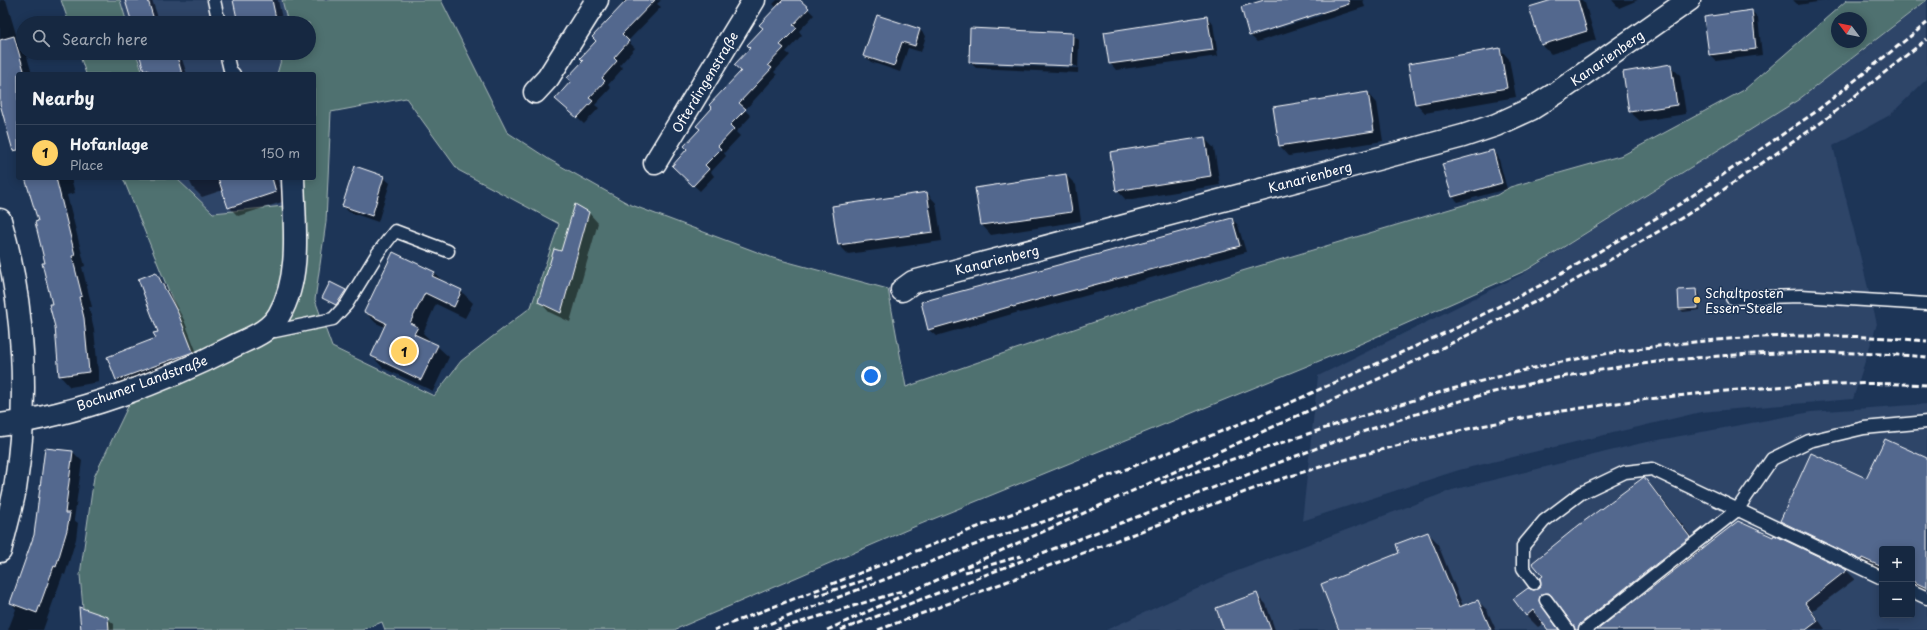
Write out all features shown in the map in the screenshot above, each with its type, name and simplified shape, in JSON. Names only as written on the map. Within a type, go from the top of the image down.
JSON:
[{"type":"street","points":[[535,92],[548,78],[597,0]]},
{"type":"street","name":"Ofterdingenstraße","points":[[655,163],[754,0]]},
{"type":"street","name":"Kanarienberg","points":[[902,290],[913,282],[1462,136],[1496,124],[1531,109],[1558,92],[1689,0]]},
{"type":"street","points":[[269,329],[279,314],[292,278],[294,234],[292,180]]},
{"type":"street","points":[[0,220],[15,281],[22,360],[22,422],[14,489],[0,551]]},
{"type":"street","name":"Bochumer Landstraße","points":[[0,425],[22,422],[98,402],[197,366],[269,329]]},
{"type":"lane","points":[[214,0],[217,16]]},
{"type":"lane","points":[[228,60],[232,72]]},
{"type":"lane","points":[[269,329],[275,331],[333,319],[346,305],[378,253],[395,231],[448,251]]},
{"type":"lane","points":[[1732,298],[1802,296],[1927,304]]},
{"type":"lane","points":[[1585,630],[1737,510],[1772,459],[1809,441],[1864,428],[1927,422]]},
{"type":"lane","points":[[1534,583],[1523,568],[1523,546],[1544,521],[1581,493],[1624,472],[1652,469],[1879,577]]},
{"type":"lane","points":[[1915,592],[1927,598]]},
{"type":"lane","points":[[1546,600],[1568,630]]},
{"type":"shaded area","points":[[120,0],[282,0],[286,16],[125,16]]},
{"type":"shaded area","points":[[1927,1],[1927,79],[1890,115],[1833,146],[1877,324],[1853,399],[1701,412],[1459,470],[1302,521],[1318,376],[1521,275],[1798,100]]},
{"type":"shaded area","points":[[138,60],[281,60],[278,72],[142,72]]},
{"type":"shaded area","points":[[178,180],[284,180],[284,206],[213,213]]},
{"type":"shaded area","points":[[1927,404],[1927,630],[1106,630],[1232,573],[1452,490],[1642,443],[1811,412]]},
{"type":"green space","points":[[61,0],[120,0],[125,16],[67,16]]},
{"type":"green space","points":[[282,0],[441,0],[507,132],[550,160],[629,204],[773,258],[888,289],[906,387],[1242,271],[1497,195],[1510,187],[1623,155],[1744,90],[1831,14],[1831,48],[1865,48],[1798,100],[1527,270],[1351,348],[916,526],[674,630],[385,630],[382,622],[362,630],[85,630],[80,575],[94,477],[136,390],[200,368],[124,180],[178,180],[213,213],[284,206],[284,180],[316,180],[316,72],[278,72],[281,60],[316,60],[316,16],[286,16]],"holes":[[[406,98],[458,170],[559,224],[531,307],[461,361],[434,396],[332,347],[315,300],[326,222],[331,112]]]},
{"type":"green space","points":[[1847,0],[1927,0],[1867,47],[1867,12],[1833,12]]},
{"type":"green space","points":[[81,60],[138,60],[142,72],[85,72]]},
{"type":"building","points":[[125,0],[148,0],[153,16],[130,16]]},
{"type":"building","points":[[233,0],[272,0],[275,16],[236,16]]},
{"type":"building","points":[[627,0],[655,0],[622,34],[629,41],[614,58],[617,61],[602,78],[605,81],[589,98],[593,101],[577,118],[555,99],[571,81],[567,78],[583,61],[580,58],[596,41],[592,37]]},
{"type":"building","points":[[783,0],[800,0],[809,8],[793,25],[797,28],[780,45],[784,48],[768,65],[772,68],[739,103],[746,109],[730,125],[734,129],[718,146],[721,149],[705,165],[709,169],[693,186],[672,166],[687,149],[684,146],[700,129],[696,126],[712,108],[709,105],[741,71],[734,65],[750,48],[747,45],[763,28],[759,25]]},
{"type":"building","points":[[1264,0],[1348,0],[1349,4],[1249,36],[1241,7]]},
{"type":"building","points":[[1552,0],[1578,0],[1587,31],[1541,45],[1529,7]]},
{"type":"building","points":[[1752,10],[1756,49],[1709,55],[1704,17]]},
{"type":"building","points":[[877,15],[920,29],[915,46],[902,42],[894,66],[863,56]]},
{"type":"building","points":[[1207,16],[1213,50],[1109,64],[1104,32]]},
{"type":"building","points":[[970,28],[1073,33],[1072,66],[969,62]]},
{"type":"building","points":[[14,36],[16,43],[16,60],[21,60],[24,72],[16,72],[16,150],[13,151],[0,104],[0,40]]},
{"type":"building","points":[[1500,48],[1507,88],[1415,104],[1408,64]]},
{"type":"building","points":[[141,60],[178,60],[181,72],[148,72],[148,70],[144,71]]},
{"type":"building","points":[[1671,64],[1677,105],[1629,112],[1623,72]]},
{"type":"building","points":[[1368,92],[1374,131],[1279,146],[1273,107]]},
{"type":"building","points":[[1205,137],[1211,176],[1116,191],[1110,152]]},
{"type":"building","points":[[1493,150],[1502,183],[1452,197],[1442,164]]},
{"type":"building","points":[[355,166],[384,176],[372,216],[342,206]]},
{"type":"building","points":[[1066,174],[1072,212],[981,225],[975,188]]},
{"type":"building","points":[[26,180],[56,180],[75,255],[72,256],[82,296],[79,297],[84,318],[89,372],[59,376],[55,327],[49,304],[52,304],[42,263],[45,263],[35,222],[38,221]]},
{"type":"building","points":[[219,180],[273,180],[276,192],[228,208]]},
{"type":"building","points":[[927,192],[933,232],[838,245],[832,206]]},
{"type":"building","points":[[575,204],[589,212],[561,313],[538,302],[554,249],[561,251]]},
{"type":"building","points":[[1232,218],[1240,246],[1013,307],[1012,306],[928,330],[921,302]]},
{"type":"building","points":[[393,252],[435,272],[432,276],[462,290],[454,307],[425,293],[410,323],[418,327],[414,334],[438,345],[421,380],[371,356],[386,323],[364,312]]},
{"type":"building","points":[[156,272],[178,313],[193,352],[116,380],[107,357],[156,338],[153,333],[158,332],[138,279]]},
{"type":"building","points":[[330,282],[346,290],[336,305],[322,298]]},
{"type":"building","points":[[1696,289],[1698,308],[1679,309],[1678,290]]},
{"type":"building","points":[[1885,439],[1927,458],[1927,588],[1915,582],[1915,546],[1879,546],[1879,566],[1862,558],[1861,560],[1780,521],[1811,453],[1866,478]]},
{"type":"building","points":[[45,448],[73,451],[65,513],[70,513],[67,530],[56,567],[54,566],[37,613],[10,603],[34,535]]},
{"type":"building","points":[[1644,477],[1690,537],[1580,624],[1578,630],[1575,630],[1574,626],[1549,593],[1541,594],[1539,601],[1559,630],[1548,630],[1533,610],[1526,616],[1513,599],[1528,588],[1534,590],[1541,586],[1540,578],[1543,576],[1532,563],[1579,525]]},
{"type":"building","points":[[1738,521],[1773,537],[1774,535],[1847,570],[1805,603],[1818,621],[1806,630],[1597,630]]},
{"type":"building","points":[[1428,532],[1459,607],[1478,600],[1491,630],[1339,630],[1321,584],[1399,553],[1396,544]]},
{"type":"building","points":[[1257,593],[1271,630],[1224,630],[1216,608]]},
{"type":"building","points":[[79,607],[108,617],[109,630],[81,630]]},
{"type":"railway","points":[[714,630],[1198,441],[1285,405],[1458,327],[1549,281],[1680,204],[1814,113],[1927,23]]},
{"type":"railway","points":[[827,630],[1387,375],[1555,292],[1685,216],[1822,122],[1927,39]]},
{"type":"railway","points":[[1161,483],[1419,398],[1524,370],[1577,359],[1664,345],[1752,338],[1839,336],[1927,341]]},
{"type":"railway","points":[[841,630],[1325,445],[1469,398],[1598,370],[1707,357],[1817,352],[1927,357]]},
{"type":"railway","points":[[878,630],[1269,483],[1427,438],[1480,426],[1586,407],[1696,394],[1811,385],[1927,385]]},
{"type":"railway","points":[[753,630],[985,541],[1079,510]]},
{"type":"railway","points":[[965,572],[1021,556]]},
{"type":"railway","points":[[815,596],[874,577]]},
{"type":"railway","points":[[775,630],[902,591]]},
{"type":"place","name":"Schaltposten Essen-Steele","points":[[1697,300]]},
{"type":"place","name":"Hofanlage","points":[[404,351]]}]
